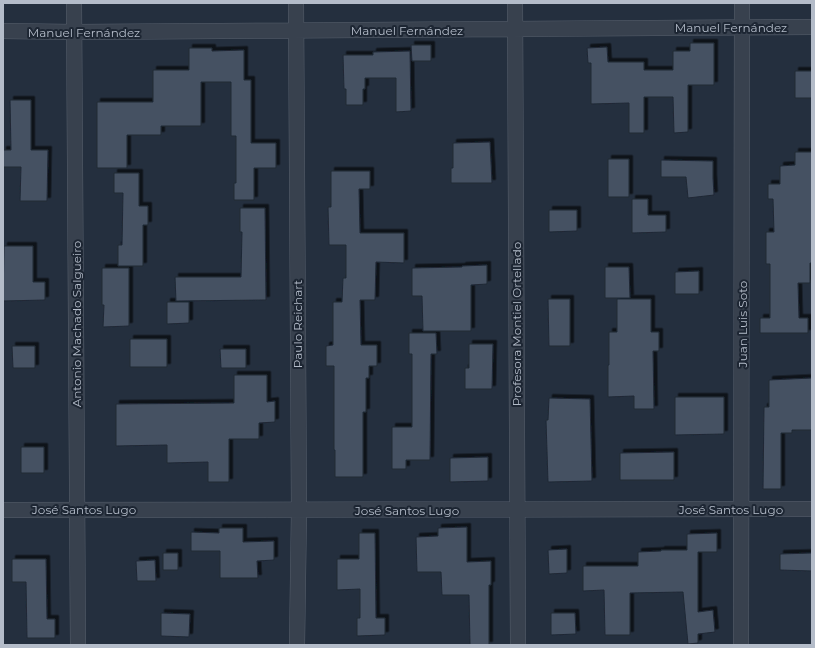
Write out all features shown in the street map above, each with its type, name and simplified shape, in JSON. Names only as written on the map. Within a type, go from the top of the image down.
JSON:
[{"type":"street","name":"Antonio Machado Salgueiro","points":[[74,3],[78,645]]},
{"type":"street","name":"Paulo Reichart","points":[[296,3],[299,510],[297,645]]},
{"type":"street","name":"Profesora Montiel Ortellado","points":[[515,3],[518,645]]},
{"type":"street","name":"Juan Luis Soto","points":[[741,645],[742,3]]},
{"type":"street","name":"Manuel Fernández","points":[[3,31],[74,32],[812,27]]},
{"type":"street","name":"José Santos Lugo","points":[[3,510],[812,509]]},
{"type":"building","points":[[690,43],[714,43],[714,85],[688,85],[688,132],[674,133],[673,97],[644,97],[644,133],[629,133],[629,103],[591,104],[591,63],[588,63],[587,48],[607,47],[608,62],[644,62],[644,70],[673,70],[673,51],[690,51]]},
{"type":"building","points":[[411,45],[431,45],[431,61],[412,61]]},
{"type":"building","points":[[189,48],[212,48],[212,51],[244,50],[244,80],[251,80],[251,143],[276,143],[276,168],[254,168],[254,200],[234,200],[234,183],[236,183],[236,136],[231,136],[231,82],[201,82],[201,126],[161,126],[161,135],[127,135],[127,168],[97,168],[97,102],[153,102],[153,70],[189,70]]},
{"type":"building","points":[[410,51],[411,111],[396,112],[396,78],[365,78],[363,105],[346,105],[343,55],[373,55],[373,52]]},
{"type":"building","points":[[795,71],[812,71],[812,98],[795,98]]},
{"type":"building","points":[[10,100],[31,100],[31,150],[48,150],[47,201],[20,201],[21,167],[3,167],[3,150],[11,150]]},
{"type":"building","points":[[490,142],[492,183],[451,183],[451,168],[453,168],[453,143]]},
{"type":"building","points":[[795,152],[812,152],[812,263],[810,263],[810,283],[798,283],[799,318],[808,318],[808,333],[760,333],[760,318],[770,318],[770,264],[766,264],[766,232],[774,232],[773,199],[768,199],[768,184],[780,184],[780,166],[795,165]]},
{"type":"building","points":[[608,159],[629,159],[629,197],[608,197]]},
{"type":"building","points":[[661,160],[713,161],[714,195],[688,198],[686,177],[661,177]]},
{"type":"building","points":[[331,171],[370,171],[370,189],[359,189],[360,233],[404,233],[404,263],[376,262],[375,300],[360,300],[361,345],[377,345],[377,366],[369,366],[369,378],[366,378],[366,412],[363,412],[363,477],[335,477],[334,366],[326,366],[326,346],[333,345],[333,302],[342,302],[343,278],[346,278],[346,245],[329,245],[328,207],[331,207]]},
{"type":"building","points":[[114,173],[139,173],[139,206],[148,206],[148,225],[143,225],[143,266],[118,266],[118,245],[122,245],[123,193],[114,193]]},
{"type":"building","points":[[632,199],[648,199],[648,215],[666,215],[666,232],[632,233]]},
{"type":"building","points":[[240,208],[265,208],[266,300],[176,301],[175,277],[241,277],[242,232],[240,232]]},
{"type":"building","points":[[549,210],[577,210],[577,231],[549,232]]},
{"type":"building","points":[[4,246],[33,246],[33,282],[45,282],[45,300],[3,301]]},
{"type":"building","points":[[487,265],[487,284],[471,285],[471,331],[423,331],[422,296],[412,296],[412,268]]},
{"type":"building","points":[[605,267],[629,267],[630,298],[605,298]]},
{"type":"building","points":[[102,268],[129,268],[129,326],[103,327],[104,305],[102,305]]},
{"type":"building","points":[[699,271],[699,294],[675,294],[675,272]]},
{"type":"building","points":[[548,299],[570,299],[570,346],[549,346]]},
{"type":"building","points":[[617,299],[651,299],[651,332],[659,332],[659,351],[653,351],[654,409],[634,409],[634,396],[608,397],[609,332],[617,332]]},
{"type":"building","points":[[167,302],[189,302],[189,323],[167,324]]},
{"type":"building","points":[[409,333],[436,333],[437,354],[431,354],[430,460],[406,460],[406,469],[392,469],[392,427],[412,427],[412,354],[409,354]]},
{"type":"building","points":[[130,339],[167,339],[167,367],[130,367]]},
{"type":"building","points":[[469,344],[493,344],[492,389],[465,389],[465,368],[469,368]]},
{"type":"building","points":[[12,346],[35,346],[35,368],[13,368]]},
{"type":"building","points":[[220,349],[246,349],[246,368],[221,368]]},
{"type":"building","points":[[234,375],[267,375],[267,402],[275,401],[275,422],[259,423],[259,439],[229,439],[229,482],[208,482],[208,462],[167,463],[167,445],[116,446],[116,404],[234,403]]},
{"type":"building","points":[[812,378],[812,430],[792,430],[792,433],[781,433],[781,489],[763,489],[764,407],[769,407],[769,380]]},
{"type":"building","points":[[675,397],[724,397],[724,434],[675,435]]},
{"type":"building","points":[[549,398],[590,399],[592,481],[548,482],[546,420],[548,420]]},
{"type":"building","points":[[21,447],[44,447],[44,473],[21,473]]},
{"type":"building","points":[[674,452],[674,480],[620,480],[620,453]]},
{"type":"building","points":[[488,457],[488,481],[450,482],[450,458]]},
{"type":"building","points":[[467,527],[467,562],[491,561],[491,585],[489,585],[489,645],[470,645],[469,595],[442,595],[441,572],[417,572],[416,537],[438,536],[438,528]]},
{"type":"building","points":[[219,528],[243,528],[243,542],[274,541],[274,560],[257,561],[258,578],[220,578],[220,551],[191,551],[191,532],[219,533]]},
{"type":"building","points":[[359,533],[375,533],[376,618],[385,618],[385,635],[357,636],[357,618],[360,618],[360,589],[337,590],[337,559],[359,559]]},
{"type":"building","points":[[717,533],[717,552],[698,552],[698,612],[713,610],[715,632],[698,634],[698,643],[688,644],[683,592],[630,593],[630,635],[605,635],[604,590],[583,591],[583,566],[638,566],[638,552],[687,550],[687,534]]},
{"type":"building","points":[[567,549],[567,573],[549,574],[548,550]]},
{"type":"building","points":[[163,553],[178,553],[178,570],[163,570]]},
{"type":"building","points":[[812,553],[812,571],[780,570],[780,554]]},
{"type":"building","points":[[12,559],[46,559],[47,619],[55,619],[55,638],[27,638],[26,582],[12,582]]},
{"type":"building","points":[[155,560],[156,581],[137,581],[136,561]]},
{"type":"building","points":[[161,613],[190,614],[189,637],[161,636]]},
{"type":"building","points":[[551,613],[575,613],[576,634],[551,635]]}]
